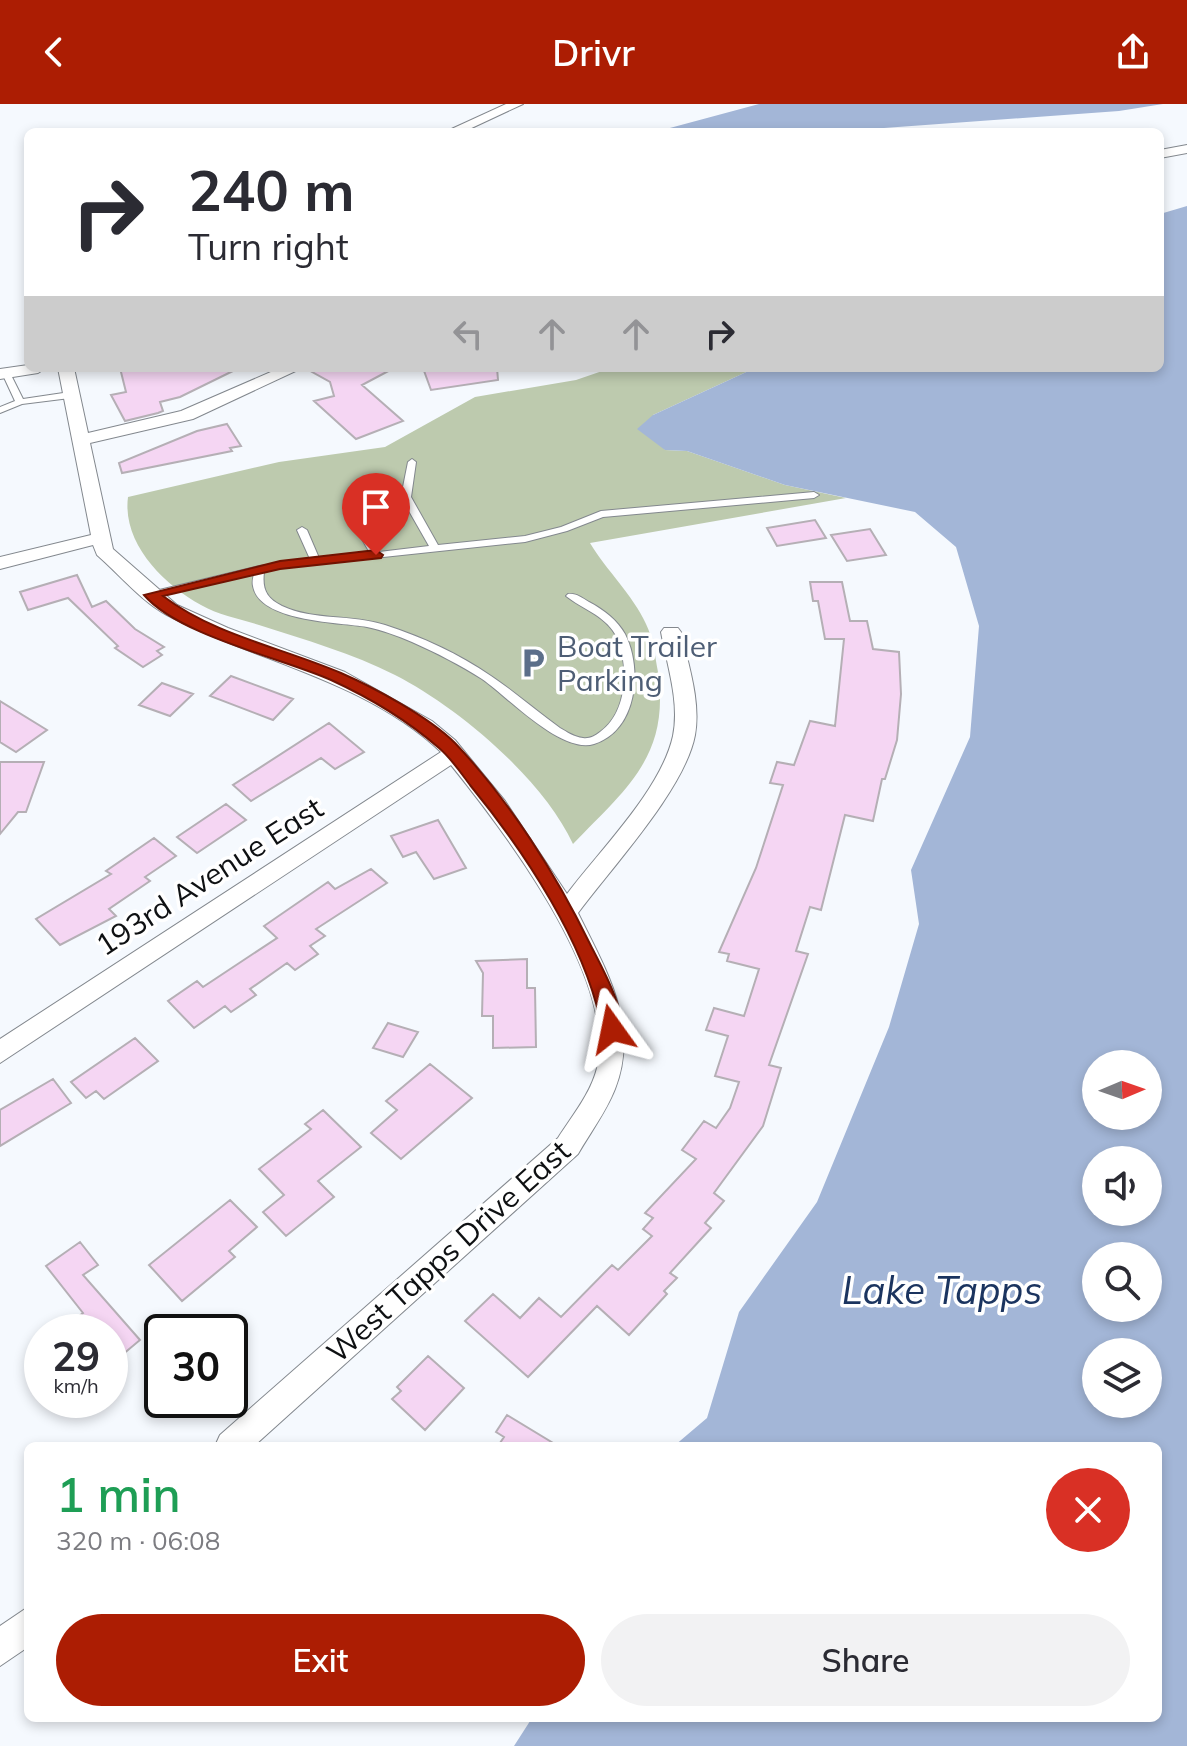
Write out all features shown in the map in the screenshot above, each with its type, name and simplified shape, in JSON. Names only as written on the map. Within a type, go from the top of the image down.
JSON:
[{"type":"street","points":[[461,128],[517,104]]},
{"type":"street","points":[[1164,153],[1187,149]]},
{"type":"street","points":[[3,373],[24,370]]},
{"type":"street","name":"West Tapps Drive East","points":[[67,372],[104,551],[170,609],[210,628],[338,677],[424,726],[447,745],[497,807],[566,912],[605,995],[612,1029],[610,1067],[586,1119],[568,1146],[235,1442]]},
{"type":"street","points":[[82,440],[187,415],[285,372]]},
{"type":"street","points":[[0,563],[100,538]]},
{"type":"street","points":[[566,912],[645,807],[679,753],[684,722],[671,632]]},
{"type":"street","name":"193rd Avenue East","points":[[0,1052],[453,754]]},
{"type":"street","points":[[0,1649],[24,1628]]},
{"type":"lane","points":[[3,373],[20,402]]},
{"type":"lane","points":[[0,410],[20,402],[70,395]]},
{"type":"lane","points":[[412,462],[406,497],[435,548]]},
{"type":"lane","points":[[151,595],[259,569],[544,535],[601,514],[814,495]]},
{"type":"lane","points":[[350,510],[376,555]]},
{"type":"lane","points":[[302,530],[316,561]]},
{"type":"lane","points":[[259,569],[255,579],[257,590],[265,602],[279,610],[370,624],[437,648],[486,677],[572,739],[590,741],[600,738],[619,718],[626,703],[625,649],[609,621],[571,596]]},
{"type":"green space","points":[[599,372],[746,372],[653,415],[665,450],[687,451],[785,485],[846,498],[590,543],[641,613],[654,647],[660,701],[651,749],[640,768],[627,787],[573,844],[559,819],[520,770],[471,725],[445,706],[395,675],[362,660],[201,605],[160,574],[138,546],[132,530],[128,497],[279,462],[385,447],[475,397],[576,380]]},
{"type":"water","points":[[759,104],[1163,104],[1119,111],[884,128],[670,128]]},
{"type":"water","name":"Lake Tapps","points":[[1187,206],[1187,1746],[514,1746],[529,1722],[1162,1722],[1162,1442],[679,1442],[707,1418],[739,1312],[817,1202],[889,1027],[919,924],[911,870],[970,737],[979,626],[956,547],[915,512],[785,485],[687,451],[665,450],[637,429],[653,415],[746,372],[1164,372],[1164,213]]},
{"type":"building","points":[[121,372],[231,372],[180,397],[160,402],[163,411],[125,421],[111,395],[126,392]]},
{"type":"building","points":[[312,372],[386,372],[362,385],[403,421],[356,439],[314,401],[334,396],[330,382]]},
{"type":"building","points":[[424,372],[497,372],[498,380],[431,390]]},
{"type":"building","points":[[227,424],[241,446],[230,448],[232,451],[122,473],[119,463],[197,431]]},
{"type":"building","points":[[815,520],[826,538],[777,546],[767,528]]},
{"type":"building","points":[[870,529],[886,555],[847,561],[831,535]]},
{"type":"building","points":[[77,575],[92,607],[106,601],[135,629],[164,647],[157,651],[162,655],[143,667],[115,648],[118,646],[68,598],[28,610],[20,592]]},
{"type":"building","points":[[810,582],[842,582],[850,621],[867,621],[873,649],[899,652],[901,694],[897,740],[885,779],[882,779],[873,821],[845,815],[821,910],[810,907],[796,951],[808,954],[769,1065],[781,1068],[763,1126],[714,1193],[724,1201],[705,1223],[711,1228],[670,1273],[677,1278],[664,1291],[667,1294],[629,1335],[597,1306],[528,1377],[465,1321],[493,1294],[520,1318],[539,1298],[561,1317],[612,1265],[618,1270],[652,1236],[643,1229],[653,1218],[645,1213],[696,1159],[682,1150],[704,1121],[716,1128],[730,1108],[739,1082],[715,1076],[728,1036],[706,1030],[714,1008],[744,1016],[759,969],[727,961],[729,954],[719,952],[756,868],[783,785],[770,783],[777,762],[794,765],[810,721],[835,726],[844,639],[825,639],[818,601],[813,601]]},
{"type":"building","points":[[231,676],[293,699],[273,720],[210,696]]},
{"type":"building","points":[[162,683],[193,694],[170,716],[139,705]]},
{"type":"building","points":[[0,701],[47,730],[16,752],[0,742]]},
{"type":"building","points":[[329,723],[364,752],[335,769],[321,758],[251,801],[233,785]]},
{"type":"building","points":[[0,762],[44,762],[26,812],[18,812],[0,834]]},
{"type":"building","points":[[226,804],[246,820],[197,853],[177,837]]},
{"type":"building","points":[[438,820],[466,868],[434,879],[416,852],[403,857],[391,836]]},
{"type":"building","points":[[154,838],[176,856],[145,877],[150,881],[109,909],[116,916],[60,945],[36,919],[111,874],[106,871]]},
{"type":"building","points":[[371,869],[387,883],[316,929],[325,936],[310,946],[318,954],[295,970],[287,963],[250,989],[256,995],[231,1012],[225,1006],[194,1028],[168,1001],[197,981],[203,987],[277,938],[264,926],[328,882],[335,889]]},
{"type":"building","points":[[527,959],[527,988],[535,988],[536,1047],[493,1048],[493,1016],[482,1016],[483,973],[476,961]]},
{"type":"building","points":[[388,1023],[418,1032],[403,1057],[373,1048]]},
{"type":"building","points":[[135,1038],[158,1061],[104,1099],[96,1091],[86,1098],[71,1082]]},
{"type":"building","points":[[430,1064],[472,1098],[401,1159],[371,1133],[397,1110],[386,1101]]},
{"type":"building","points":[[53,1079],[71,1103],[0,1146],[0,1110]]},
{"type":"building","points":[[323,1110],[361,1147],[318,1181],[334,1197],[286,1236],[263,1212],[284,1195],[259,1169],[311,1129],[305,1124]]},
{"type":"building","points":[[230,1200],[257,1227],[229,1251],[235,1257],[182,1301],[149,1265]]},
{"type":"building","points":[[80,1242],[98,1265],[83,1275],[117,1314],[82,1314],[46,1266]]},
{"type":"building","points":[[128,1326],[140,1340],[128,1350]]},
{"type":"building","points":[[428,1356],[464,1388],[425,1430],[392,1399],[401,1391],[397,1387]]},
{"type":"building","points":[[507,1415],[551,1442],[501,1442],[504,1437],[496,1432]]},
{"type":"place","name":"Boat Trailer Parking","points":[[533,663]]},
{"type":"route","points":[[376,555],[280,565],[151,595],[170,609],[204,626],[338,677],[424,726],[447,745],[497,807],[566,912],[605,995],[612,1029]]}]
